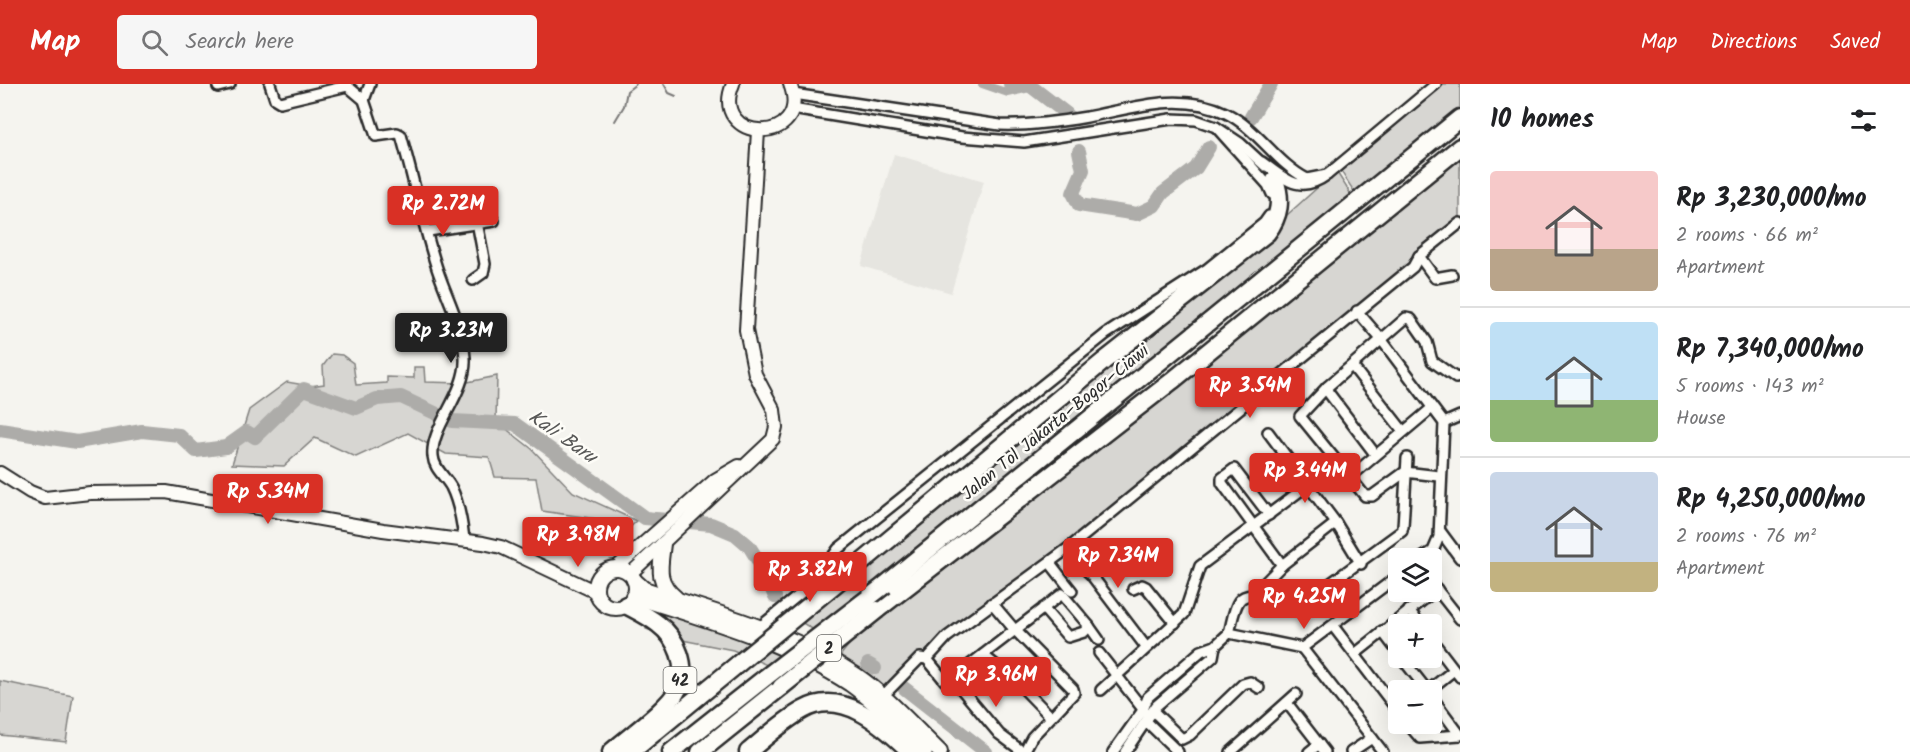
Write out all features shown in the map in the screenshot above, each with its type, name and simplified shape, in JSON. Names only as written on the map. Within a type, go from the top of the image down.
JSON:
[{"type":"highway","name":"Jalan Tol Jakarta–Bogor–Ciawi","points":[[671,752],[885,585],[1460,118]]},
{"type":"highway","name":"Jalan Tol Jakarta–Bogor–Ciawi","points":[[700,752],[877,610],[1172,381],[1460,147]]},
{"type":"highway","name":"42","points":[[631,752],[1104,361],[1267,233],[1280,208],[1280,195],[1275,180]]},
{"type":"highway","name":"42","points":[[611,752],[669,702],[678,689],[682,673],[681,659],[673,640],[659,624],[630,600]]},
{"type":"highway","points":[[748,752],[804,709],[828,704],[842,705],[865,714],[911,752]]},
{"type":"main road","points":[[661,539],[659,577],[666,591],[680,601]]},
{"type":"main road","points":[[627,574],[630,600]]},
{"type":"main road","points":[[925,752],[849,684],[798,656],[738,630],[630,600],[608,606],[598,598],[596,592],[600,576],[627,574],[645,589],[680,601],[767,621],[885,693],[940,752]]},
{"type":"street","points":[[218,87],[230,84]]},
{"type":"street","points":[[270,84],[275,99],[280,102],[346,85],[364,100],[376,136],[397,133],[401,135],[434,260],[460,333],[465,357],[462,378],[433,448],[438,470],[454,496],[463,523],[464,539]]},
{"type":"street","points":[[364,100],[370,84]]},
{"type":"street","points":[[792,109],[1003,142],[1043,141],[1171,119],[1196,120],[1216,127],[1287,180],[1302,185],[1315,184],[1328,175],[1436,84]]},
{"type":"street","points":[[731,85],[730,103],[736,119],[750,129],[758,131],[778,127],[792,109],[791,89],[1000,126],[1036,125],[1159,102],[1195,103],[1225,113],[1248,127],[1295,173],[1307,179],[1328,175]]},
{"type":"street","points":[[1126,109],[1130,126]]},
{"type":"street","points":[[767,621],[814,583],[838,549],[1106,334],[1207,269],[1264,223],[1273,204],[1268,185],[1216,127]]},
{"type":"street","points":[[661,539],[706,503],[773,440],[776,427],[774,410],[755,374],[746,330],[758,131]]},
{"type":"street","points":[[1262,162],[1275,180]]},
{"type":"street","points":[[428,231],[494,221]]},
{"type":"street","points":[[473,280],[483,273],[484,264],[477,222]]},
{"type":"street","points":[[885,693],[947,637],[1050,563],[1279,379],[1357,311],[1413,267],[1419,256],[1460,223]]},
{"type":"street","points":[[1419,256],[1435,278],[1452,275]]},
{"type":"street","points":[[1357,311],[1381,339],[1443,423],[1440,531],[1435,548]]},
{"type":"street","points":[[1440,476],[1404,472],[1368,497],[1349,478],[1300,416],[1327,387],[1353,367],[1402,320],[1408,318],[1427,342],[1432,361],[1456,378],[1460,377]]},
{"type":"street","points":[[1353,367],[1403,432]]},
{"type":"street","points":[[1327,387],[1328,392],[1375,454]]},
{"type":"street","points":[[1349,478],[1432,408]]},
{"type":"street","points":[[1443,423],[1460,416]]},
{"type":"street","points":[[1268,432],[1336,523],[1361,564]]},
{"type":"street","points":[[627,574],[661,539],[690,501],[715,480],[758,455]]},
{"type":"street","points":[[1253,595],[1300,605],[1361,564],[1402,529],[1404,472],[1407,458]]},
{"type":"street","points":[[1269,515],[1237,471],[1232,469],[1222,478],[1222,483],[1282,565]]},
{"type":"street","points":[[0,473],[30,492],[45,498],[90,493],[166,492],[383,530],[464,539],[501,547],[596,592]]},
{"type":"street","points":[[1101,690],[1184,614],[1200,566],[1308,485]]},
{"type":"street","points":[[1125,752],[1148,715],[1148,697],[1201,651],[1215,646],[1229,633],[1239,601],[1253,595],[1282,565],[1336,523]]},
{"type":"street","points":[[1440,531],[1460,558]]},
{"type":"street","points":[[1070,547],[1146,647]]},
{"type":"street","points":[[1088,572],[1115,550]]},
{"type":"street","points":[[1050,563],[1072,591]]},
{"type":"street","points":[[1302,648],[1388,584]]},
{"type":"street","points":[[1133,589],[1142,585],[1146,587],[1175,623]]},
{"type":"street","points":[[923,658],[945,681],[953,678],[1042,608],[1064,595],[1099,640]]},
{"type":"street","points":[[1442,596],[1460,619]]},
{"type":"street","points":[[1355,654],[1417,602]]},
{"type":"street","points":[[953,678],[999,734],[1023,752],[1032,737],[1050,716],[1074,693],[1073,689],[1014,629],[992,603]]},
{"type":"street","points":[[1042,608],[1068,637],[1084,632],[1089,626]]},
{"type":"street","points":[[1409,610],[1412,614]]},
{"type":"street","points":[[1333,626],[1388,698]]},
{"type":"street","points":[[1382,631],[1388,639]]},
{"type":"street","points":[[1229,633],[1302,648],[1383,752]]},
{"type":"street","points":[[1099,653],[1178,752]]},
{"type":"street","points":[[1442,654],[1457,674],[1442,682]]},
{"type":"street","points":[[983,655],[1050,716]]},
{"type":"street","points":[[1410,668],[1420,680]]},
{"type":"street","points":[[1148,715],[1182,739],[1190,735],[1243,684],[1250,682],[1259,688]]},
{"type":"street","points":[[1231,752],[1296,694]]},
{"type":"street","points":[[1287,703],[1325,752]]},
{"type":"street","points":[[1442,711],[1460,735]]},
{"type":"street","points":[[1113,752],[1148,715]]},
{"type":"street","points":[[1417,734],[1421,738],[1460,735]]},
{"type":"street","points":[[1351,752],[1372,738]]},
{"type":"street","points":[[1309,752],[1318,744]]},
{"type":"shaded area","points":[[1439,84],[1460,84],[1460,116],[1357,196],[1340,170]]},
{"type":"shaded area","points":[[1460,147],[1460,223],[1413,267],[934,653],[920,658],[888,690],[827,672],[877,610]]},
{"type":"shaded area","points":[[894,154],[984,181],[951,293],[861,266]]},
{"type":"shaded area","points":[[1336,171],[1354,199],[822,635],[796,619],[1267,233]]},
{"type":"shaded area","points":[[332,354],[342,355],[353,363],[356,385],[387,383],[387,377],[414,378],[414,367],[424,367],[425,382],[463,383],[497,376],[496,421],[532,449],[573,492],[637,521],[620,536],[611,521],[542,511],[536,478],[495,477],[489,457],[446,454],[408,433],[356,457],[315,438],[284,466],[232,464],[249,410],[287,382],[310,386],[324,384],[323,366]]},
{"type":"shaded area","points":[[645,611],[748,630],[787,652],[769,666],[733,650],[672,638],[646,629]]},
{"type":"shaded area","points":[[0,681],[73,696],[66,742],[0,735]]},
{"type":"waterway","points":[[615,121],[624,106],[627,91],[636,84]]},
{"type":"waterway","points":[[664,84],[669,93],[676,96]]},
{"type":"waterway","points":[[982,84],[1008,93],[1034,87]]},
{"type":"waterway","points":[[1010,84],[1020,84]]},
{"type":"waterway","points":[[1028,84],[1067,114]]},
{"type":"waterway","points":[[1251,117],[1271,84]]},
{"type":"waterway","points":[[1079,151],[1083,170],[1073,193],[1079,205],[1137,214],[1154,206],[1163,193],[1196,168],[1209,147]]},
{"type":"waterway","name":"Kali Baru","points":[[0,430],[77,442],[142,431],[179,435],[196,451],[226,447],[247,432],[255,437],[304,389],[356,408],[377,399],[401,397],[452,421],[515,424],[645,518],[711,524],[735,534],[749,546],[764,570],[775,597]]},
{"type":"waterway","name":"Kali Baru","points":[[868,664],[875,668]]},
{"type":"waterway","name":"Kali Baru","points":[[904,688],[986,752]]}]
